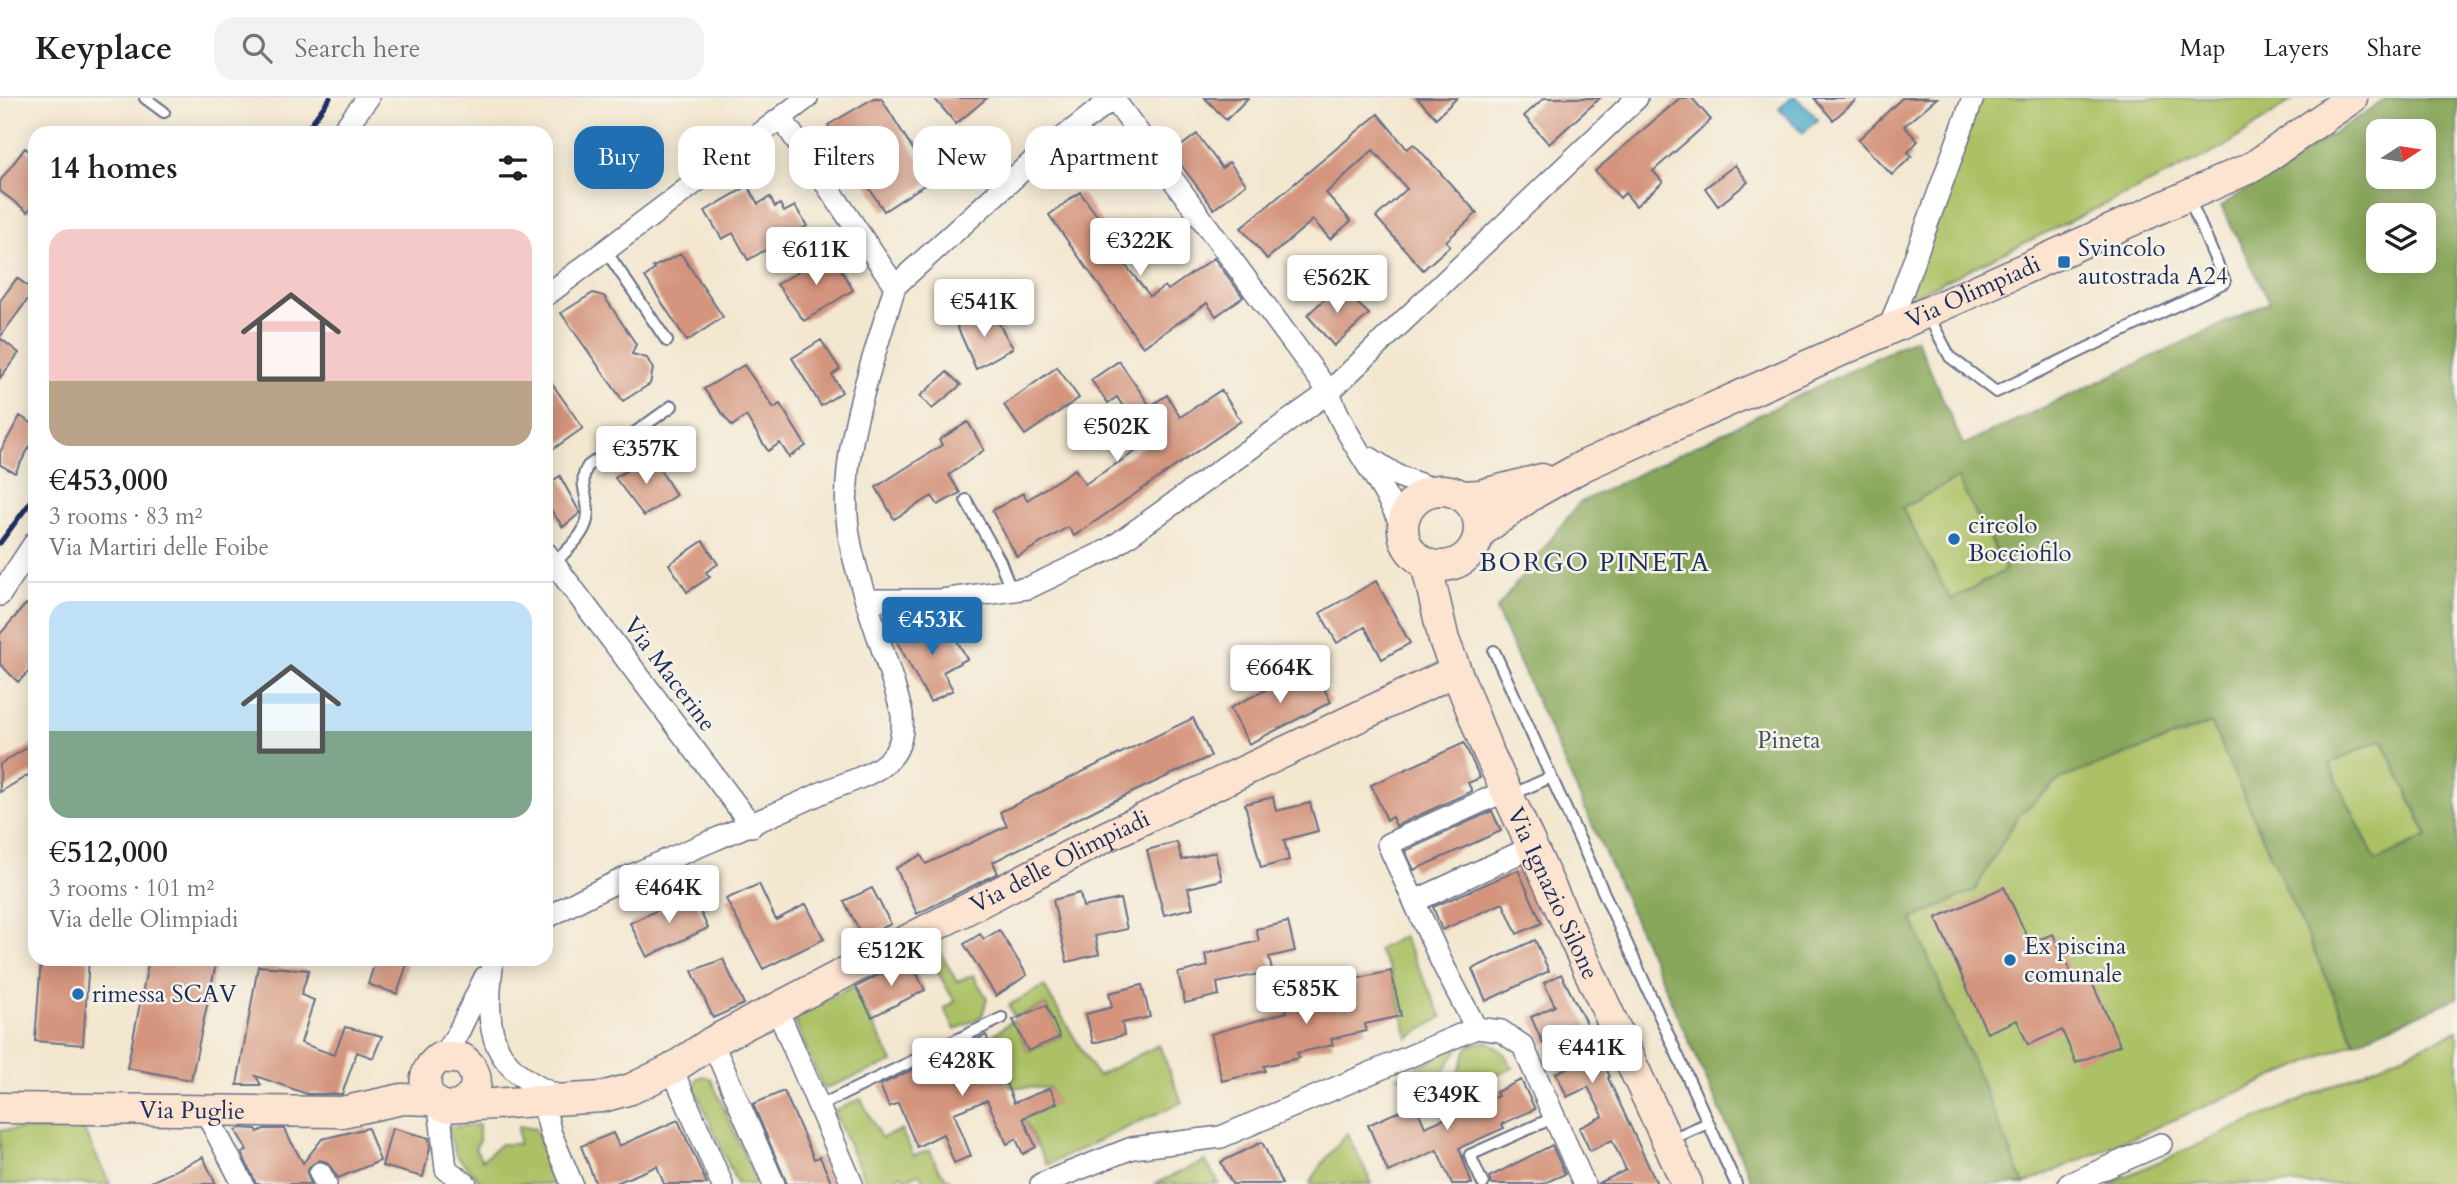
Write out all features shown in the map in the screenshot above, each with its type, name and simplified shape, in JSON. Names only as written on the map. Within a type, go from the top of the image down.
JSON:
[{"type":"street","points":[[346,126],[368,98]]},
{"type":"street","points":[[553,290],[807,98]]},
{"type":"street","points":[[553,914],[632,875],[751,826],[881,766],[898,748],[902,732],[902,714],[866,600],[849,532],[848,478],[863,401],[895,286],[1026,167],[1113,98],[1329,392],[1340,420],[1384,489],[1410,549],[1426,563],[1447,565],[1472,545],[1476,512],[1449,493],[1398,476],[1360,450]]},
{"type":"street","points":[[866,600],[941,600],[1028,588],[1110,549],[1329,392],[1637,98]]},
{"type":"street","points":[[1889,329],[1973,98]]},
{"type":"street","name":"Via Olimpiadi","points":[[1472,545],[1534,494],[1583,466],[2255,166],[2352,98]]},
{"type":"street","points":[[782,119],[895,286]]},
{"type":"street","name":"Via Olimpiadi","points":[[1449,493],[1513,487],[1583,466]]},
{"type":"street","points":[[1403,530],[1408,508],[1415,499],[1449,493]]},
{"type":"street","name":"Via Ignazio Silone","points":[[1444,640],[1450,596],[1472,545]]},
{"type":"street","points":[[0,594],[28,552]]},
{"type":"street","name":"Via Ignazio Silone","points":[[1426,563],[1444,640],[1506,794],[1687,1184]]},
{"type":"street","name":"Via Macerine","points":[[553,567],[751,826]]},
{"type":"street","name":"Via delle Olimpiadi","points":[[672,1069],[712,1042],[1105,837],[1455,671]]},
{"type":"street","points":[[1476,1028],[1441,963],[1388,844],[1506,794]]},
{"type":"street","points":[[1415,901],[1532,847]]},
{"type":"street","points":[[466,1184],[446,1169],[444,1103],[425,1085],[434,1063],[469,1014],[488,966]]},
{"type":"street","points":[[490,966],[488,999],[491,1028],[503,1058],[519,1078],[555,1101],[551,1134],[572,1184]]},
{"type":"street","points":[[777,1009],[852,1184]]},
{"type":"street","points":[[444,1103],[473,1095],[475,1075],[467,1029],[469,1014]]},
{"type":"street","points":[[1041,1184],[1132,1148],[1221,1137],[1476,1028],[1501,1031],[1523,1046],[1582,1183]]},
{"type":"street","points":[[712,1042],[774,1184]]},
{"type":"street","points":[[434,1063],[463,1059],[475,1075]]},
{"type":"street","name":"Via Puglie","points":[[384,1102],[434,1063]]},
{"type":"street","points":[[672,1069],[722,1184]]},
{"type":"street","name":"Via Puglie","points":[[0,1108],[342,1112],[384,1102],[418,1098],[444,1103],[555,1101],[602,1097],[631,1089],[672,1069]]},
{"type":"street","name":"Via Puglie","points":[[475,1075],[496,1096],[512,1101]]},
{"type":"street","points":[[204,1109],[243,1184]]},
{"type":"street","points":[[2069,1184],[2161,1144]]},
{"type":"lane","points":[[145,98],[164,112]]},
{"type":"lane","points":[[1927,313],[1950,357],[1996,392],[2225,282],[2188,196]]},
{"type":"lane","points":[[606,251],[667,341]]},
{"type":"lane","points":[[553,558],[585,527],[588,510],[583,480],[588,466],[673,406]]},
{"type":"lane","points":[[966,500],[1000,561],[1011,590]]},
{"type":"lane","points":[[1494,651],[1736,1184]]},
{"type":"lane","points":[[1506,794],[1551,777]]},
{"type":"lane","points":[[818,1106],[1002,1018]]},
{"type":"lane","points":[[1483,1184],[1470,1155],[1555,1117]]},
{"type":"lane","points":[[1668,1141],[1708,1123]]},
{"type":"green space","points":[[1973,98],[2295,98],[2223,148],[1899,303]]},
{"type":"green space","name":"Pineta","points":[[2388,98],[2457,98],[2457,998],[2355,1042],[2211,723],[2060,779],[2018,816],[1975,890],[1912,919],[2024,1184],[1753,1184],[1496,610],[1579,503],[1916,338],[1963,445],[2270,302],[2221,206]],"holes":[[[1957,478],[2006,570],[1951,600],[1902,508]],[[2382,739],[2428,836],[2376,861],[2329,764]]]},
{"type":"green space","name":"circolo Bocciofilo","points":[[1958,478],[2006,570],[1950,600],[1902,507]]},
{"type":"green space","points":[[2212,723],[2355,1042],[2024,1184],[1912,919],[1975,890],[2018,815],[2060,779]]},
{"type":"green space","points":[[2382,739],[2428,837],[2375,862],[2329,764]]},
{"type":"green space","points":[[1403,936],[1442,1017],[1408,1038],[1391,971],[1378,950]]},
{"type":"green space","points":[[935,942],[957,982],[973,975],[987,998],[982,1016],[955,1030],[944,1008],[955,1002],[923,947]]},
{"type":"green space","points":[[853,986],[893,1062],[823,1089],[793,1017]]},
{"type":"green space","points":[[1044,986],[1097,1076],[1159,1045],[1182,1102],[1047,1165],[1023,1118],[1056,1103],[1050,1088],[1010,1087],[988,1039],[1013,1020],[1028,1051],[1060,1037],[1046,1005],[1014,1017],[1009,1005]]},
{"type":"green space","points":[[2457,1031],[2457,1184],[2108,1184]]},
{"type":"green space","points":[[1487,1041],[1503,1052],[1513,1068],[1449,1096],[1468,1046]]},
{"type":"green space","points":[[1460,1045],[1437,1083],[1398,1077]]},
{"type":"green space","points":[[703,1076],[711,1079],[757,1184],[737,1184],[695,1088],[696,1079]]},
{"type":"green space","points":[[861,1099],[881,1138],[901,1130],[914,1156],[930,1150],[938,1169],[953,1184],[925,1184],[919,1173],[906,1179],[901,1175],[881,1184],[867,1184],[833,1111]]},
{"type":"green space","points":[[479,1125],[479,1141],[475,1149],[482,1160],[501,1144],[519,1144],[518,1126],[535,1129],[560,1184],[483,1184],[456,1155],[447,1127]]},
{"type":"green space","points":[[83,1129],[110,1184],[0,1184],[0,1130]]},
{"type":"green space","points":[[1347,1133],[1372,1184],[1310,1184],[1321,1165]]},
{"type":"green space","points":[[1205,1161],[1219,1184],[1154,1184]]},
{"type":"water","points":[[1790,98],[1797,98],[1818,119],[1803,133],[1779,109]]},
{"type":"building","points":[[874,98],[881,98],[898,126],[829,126]]},
{"type":"building","points":[[934,98],[987,98],[956,124]]},
{"type":"building","points":[[1205,98],[1248,98],[1226,120]]},
{"type":"building","points":[[1417,98],[1457,98],[1436,118]]},
{"type":"building","points":[[1544,98],[1600,98],[1549,144],[1524,116]]},
{"type":"building","points":[[1680,98],[1692,98],[1711,120],[1653,171],[1663,182],[1636,206],[1625,193],[1620,198],[1595,171]]},
{"type":"building","points":[[1814,98],[1858,98],[1833,120]]},
{"type":"building","points":[[1902,98],[1937,98],[1904,126],[1918,141],[1908,152],[1912,156],[1892,175],[1858,140]]},
{"type":"building","points":[[1378,114],[1407,149],[1414,144],[1477,213],[1446,241],[1450,246],[1423,270],[1376,217],[1407,189],[1373,150],[1326,193],[1351,221],[1330,239],[1313,220],[1267,259],[1241,228]]},
{"type":"building","points":[[899,127],[913,149],[913,189],[918,189],[884,211],[870,189],[899,189]]},
{"type":"building","points":[[1197,134],[1222,168],[1229,162],[1246,184],[1214,209],[1182,166],[1182,145]]},
{"type":"building","points":[[25,148],[28,150],[28,212],[0,191],[0,181]]},
{"type":"building","points":[[1735,165],[1748,182],[1718,206],[1705,188]]},
{"type":"building","points":[[743,189],[750,189],[758,204],[770,197],[775,207],[780,204],[784,212],[795,206],[807,226],[748,260],[733,233],[722,239],[705,211]]},
{"type":"building","points":[[1080,192],[1109,232],[1103,237],[1150,296],[1165,286],[1168,290],[1214,258],[1243,297],[1216,316],[1207,303],[1143,347],[1049,215]]},
{"type":"building","points":[[831,253],[853,290],[804,321],[777,284]]},
{"type":"building","points":[[681,254],[723,317],[687,341],[645,277],[655,269],[653,267]]},
{"type":"building","points":[[17,278],[28,286],[28,299],[0,337],[0,301]]},
{"type":"building","points":[[1339,286],[1369,314],[1334,346],[1307,315]]},
{"type":"building","points":[[593,293],[604,296],[636,344],[632,354],[647,358],[653,369],[650,384],[623,401],[561,313]]},
{"type":"building","points":[[990,309],[1013,348],[976,369],[957,326]]},
{"type":"building","points":[[0,338],[19,353],[0,378]]},
{"type":"building","points":[[821,340],[840,369],[832,375],[842,392],[821,406],[792,358]]},
{"type":"building","points":[[1119,361],[1150,406],[1167,395],[1180,417],[1221,390],[1241,421],[1074,536],[1068,527],[1017,557],[992,511],[1023,493],[1027,500],[1075,469],[1085,484],[1147,444],[1117,397],[1108,403],[1091,380]]},
{"type":"building","points":[[744,365],[774,408],[780,404],[806,446],[789,457],[780,443],[768,451],[746,416],[732,426],[704,389]]},
{"type":"building","points":[[1057,367],[1079,398],[1025,435],[1004,405]]},
{"type":"building","points":[[947,372],[961,385],[932,409],[920,396]]},
{"type":"building","points":[[553,385],[583,428],[553,449]]},
{"type":"building","points":[[20,416],[28,421],[28,450],[15,473],[0,465],[0,452]]},
{"type":"building","points":[[968,422],[984,450],[949,475],[960,493],[938,505],[932,496],[894,519],[876,487],[942,445],[939,440]]},
{"type":"building","points":[[651,455],[676,495],[644,516],[615,478]]},
{"type":"building","points":[[560,476],[580,513],[563,527],[553,513],[553,480]]},
{"type":"building","points":[[703,541],[718,564],[706,572],[710,577],[687,592],[669,564]]},
{"type":"building","points":[[1376,581],[1410,643],[1382,659],[1365,627],[1337,643],[1320,613]]},
{"type":"building","points":[[26,604],[28,672],[18,682],[0,664],[0,634]]},
{"type":"building","points":[[937,618],[946,634],[952,631],[967,659],[943,672],[953,690],[930,702],[896,640]]},
{"type":"building","points":[[1312,666],[1331,702],[1249,744],[1230,708]]},
{"type":"building","points":[[1193,718],[1211,756],[1101,807],[993,862],[998,873],[917,914],[896,868],[921,855],[926,864],[1007,826],[1000,812]]},
{"type":"building","points":[[1464,743],[1480,778],[1468,783],[1472,791],[1396,826],[1392,817],[1387,820],[1371,785]]},
{"type":"building","points":[[28,747],[28,775],[0,792],[0,764]]},
{"type":"building","points":[[1273,797],[1276,811],[1310,803],[1318,831],[1284,840],[1289,860],[1261,868],[1245,804]]},
{"type":"building","points":[[1492,811],[1501,831],[1414,870],[1405,851]]},
{"type":"building","points":[[1177,842],[1182,860],[1215,852],[1222,880],[1188,888],[1193,908],[1164,915],[1147,850]]},
{"type":"building","points":[[1518,870],[1542,923],[1517,934],[1503,903],[1442,930],[1433,907]]},
{"type":"building","points":[[759,884],[776,920],[806,904],[824,939],[763,969],[726,899]]},
{"type":"building","name":"Ex piscina comunale","points":[[2004,887],[2030,943],[2053,934],[2076,984],[2090,978],[2120,1045],[2076,1063],[2062,1030],[2028,1045],[2017,1020],[1987,1033],[1936,918]]},
{"type":"building","points":[[872,888],[891,924],[863,937],[844,901]]},
{"type":"building","points":[[1080,893],[1083,907],[1120,899],[1127,929],[1095,936],[1099,954],[1067,962],[1053,900]]},
{"type":"building","points":[[692,894],[708,928],[647,957],[630,923]]},
{"type":"building","points":[[1288,922],[1295,951],[1269,957],[1272,971],[1217,983],[1219,995],[1185,1003],[1178,973],[1208,966],[1205,954],[1259,941],[1256,929]]},
{"type":"building","points":[[999,930],[1027,975],[996,996],[964,944],[980,934],[984,939]]},
{"type":"building","points":[[1535,940],[1549,971],[1486,1001],[1472,969]]},
{"type":"building","points":[[723,959],[744,1004],[713,1018],[692,971]]},
{"type":"building","points":[[909,959],[925,990],[872,1017],[856,987]]},
{"type":"building","points":[[40,966],[89,966],[83,1045],[35,1041]]},
{"type":"building","points":[[148,966],[215,966],[191,1080],[127,1068]]},
{"type":"building","points":[[258,966],[309,970],[301,995],[314,1000],[301,1043],[334,1055],[345,1027],[382,1036],[373,1058],[357,1052],[342,1094],[307,1094],[256,1076],[261,1085],[237,1085]]},
{"type":"building","points":[[374,966],[406,966],[397,994],[368,984]]},
{"type":"building","points":[[1391,971],[1401,1016],[1365,1024],[1366,1031],[1331,1039],[1333,1045],[1297,1053],[1299,1058],[1264,1066],[1265,1071],[1222,1081],[1211,1034],[1287,1012],[1285,1004],[1320,997],[1319,992],[1356,984],[1355,979]]},
{"type":"building","points":[[1561,974],[1586,1023],[1657,1184],[1597,1184],[1626,1170],[1612,1140],[1590,1151],[1579,1128],[1603,1116],[1588,1087],[1567,1097],[1556,1073],[1582,1061],[1568,1032],[1543,1044],[1531,1017],[1555,1006],[1544,983]]},
{"type":"building","points":[[1142,985],[1150,1017],[1122,1023],[1124,1035],[1093,1043],[1086,1014],[1112,1007],[1109,993]]},
{"type":"building","points":[[1046,1005],[1060,1037],[1028,1051],[1013,1020]]},
{"type":"building","points":[[986,1035],[1014,1103],[1050,1088],[1057,1103],[1023,1118],[1036,1147],[1023,1154],[1016,1139],[1007,1144],[987,1100],[954,1113],[971,1156],[954,1163],[943,1134],[917,1147],[898,1103],[889,1107],[880,1085]]},
{"type":"building","points":[[1521,1080],[1535,1109],[1502,1124],[1504,1128],[1459,1148],[1472,1184],[1452,1184],[1437,1150],[1388,1172],[1368,1125],[1415,1104],[1425,1127],[1498,1096],[1496,1092]]},
{"type":"building","points":[[784,1091],[814,1159],[820,1157],[832,1184],[787,1184],[753,1104]]},
{"type":"building","points":[[678,1120],[707,1184],[664,1184],[657,1166],[614,1184],[596,1184],[581,1146],[613,1133],[619,1146]]},
{"type":"building","points":[[240,1128],[256,1129],[258,1132],[264,1129],[284,1129],[303,1163],[322,1139],[368,1128],[380,1161],[338,1178],[327,1162],[320,1160],[309,1167],[307,1173],[311,1184],[256,1184],[242,1153],[247,1150],[236,1131]]},
{"type":"building","points":[[392,1128],[429,1138],[430,1148],[423,1177],[382,1166]]},
{"type":"building","points":[[1262,1142],[1282,1184],[1232,1184],[1221,1162]]},
{"type":"building","points":[[1552,1145],[1565,1174],[1542,1184],[1491,1184],[1489,1177]]},
{"type":"building","points":[[203,1157],[216,1184],[147,1184]]},
{"type":"railway","points":[[309,126],[330,98]]},
{"type":"railway","points":[[0,543],[28,505]]},
{"type":"place","name":"Svincolo autostrada A24","points":[[2064,262]]},
{"type":"place","name":"circolo Bocciofilo","points":[[1954,539]]},
{"type":"place","name":"Ex piscina comunale","points":[[2010,960]]},
{"type":"place","name":"rimessa SCAV","points":[[78,994]]},
{"type":"district","name":"BORGO PINETA","points":[[1595,562]]}]
